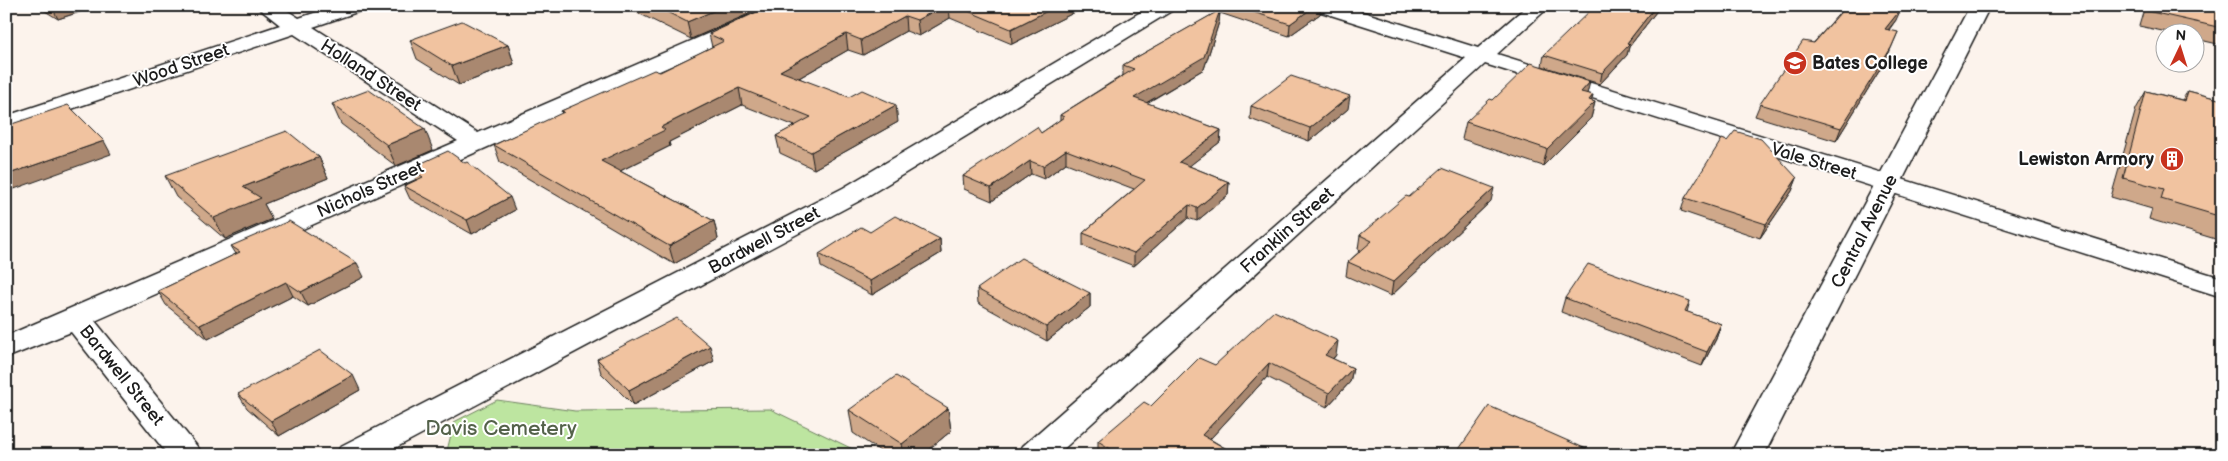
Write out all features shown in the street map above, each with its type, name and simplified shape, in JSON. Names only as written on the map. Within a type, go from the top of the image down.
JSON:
[{"type":"street","name":"Holland Street","points":[[266,6],[477,143]]},
{"type":"street","name":"Wood Street","points":[[6,124],[356,6]]},
{"type":"street","name":"Nichols Street","points":[[6,348],[790,6]]},
{"type":"street","name":"Bardwell Street","points":[[353,455],[852,194],[1166,6]]},
{"type":"street","name":"Vale Street","points":[[1322,6],[2222,288]]},
{"type":"street","name":"Franklin Street","points":[[1035,455],[1480,57],[1540,6]]},
{"type":"street","name":"Central Avenue","points":[[1747,455],[1980,6]]},
{"type":"street","name":"Bardwell Street","points":[[76,318],[187,455]]},
{"type":"green space","name":"Davis Cemetery","points":[[497,400],[575,411],[770,409],[865,455],[446,455],[454,422]]},
{"type":"building","points":[[655,6],[725,6],[687,22]]},
{"type":"building","points":[[770,6],[943,6],[917,20],[905,16],[861,40],[846,34],[780,71],[849,97],[862,90],[896,105],[811,152],[776,136],[811,117],[739,88],[661,127],[665,130],[601,161],[714,221],[669,246],[494,145],[564,112],[561,111],[654,70],[660,72],[724,41],[709,34]]},
{"type":"building","points":[[956,6],[1057,6],[1011,29]]},
{"type":"building","points":[[1235,6],[1315,6],[1290,24]]},
{"type":"building","points":[[1595,6],[1656,6],[1627,43],[1630,44],[1602,73],[1544,55]]},
{"type":"building","points":[[1846,6],[1891,6],[1901,9],[1885,29],[1898,32],[1891,48],[1841,128],[1760,104],[1803,41],[1814,43]]},
{"type":"building","points":[[2149,6],[2222,6],[2222,28],[2206,24],[2206,22],[2196,22],[2147,11]]},
{"type":"building","points":[[1220,10],[1204,57],[1134,98],[1221,130],[1179,162],[1229,182],[1197,208],[1189,205],[1134,253],[1083,233],[1145,180],[1066,150],[1043,166],[1030,161],[991,188],[963,176],[1037,127],[1041,133],[1064,117],[1060,115],[1134,69],[1123,65]]},
{"type":"building","points":[[462,21],[508,45],[452,66],[410,40]]},
{"type":"building","points":[[1531,63],[1590,82],[1581,92],[1593,95],[1589,100],[1595,102],[1547,149],[1466,122],[1490,99],[1493,100]]},
{"type":"building","points":[[1291,76],[1350,96],[1310,128],[1251,106]]},
{"type":"building","points":[[369,90],[425,129],[387,145],[332,104]]},
{"type":"building","name":"Lewiston Armory","points":[[2146,91],[2185,101],[2188,91],[2222,100],[2222,217],[2161,199],[2164,189],[2123,178]]},
{"type":"building","points":[[68,105],[104,141],[6,175],[6,126]]},
{"type":"building","points":[[287,131],[319,157],[243,187],[261,198],[214,218],[165,176]]},
{"type":"building","points":[[1735,131],[1761,139],[1797,178],[1766,224],[1685,198],[1722,139],[1727,141]]},
{"type":"building","points":[[448,151],[465,163],[467,162],[510,197],[467,220],[404,186],[423,177],[411,168]]},
{"type":"building","points":[[1442,168],[1494,188],[1393,282],[1348,262],[1372,241],[1360,235],[1406,196],[1409,197]]},
{"type":"building","points":[[895,216],[940,239],[870,281],[819,254],[861,227],[870,232]]},
{"type":"building","points":[[289,221],[357,263],[301,292],[286,282],[200,325],[158,291],[240,252],[231,246]]},
{"type":"building","points":[[1021,258],[1090,293],[1046,327],[977,289]]},
{"type":"building","points":[[1588,264],[1690,301],[1685,311],[1721,324],[1707,352],[1565,298]]},
{"type":"building","points":[[1274,311],[1338,341],[1325,355],[1353,368],[1329,393],[1269,363],[1202,435],[1230,451],[1226,455],[1120,455],[1098,441],[1144,402],[1151,406],[1199,358],[1215,365]]},
{"type":"building","points":[[677,318],[710,346],[629,390],[597,359]]},
{"type":"building","points":[[320,350],[353,375],[271,421],[238,394]]},
{"type":"building","points":[[896,376],[948,408],[902,444],[849,410]]},
{"type":"building","points":[[1489,406],[1593,452],[1592,455],[1455,455]]},
{"type":"place","name":"Bates College","points":[[1795,63]]},
{"type":"place","name":"Lewiston Armory","points":[[2172,159]]}]
